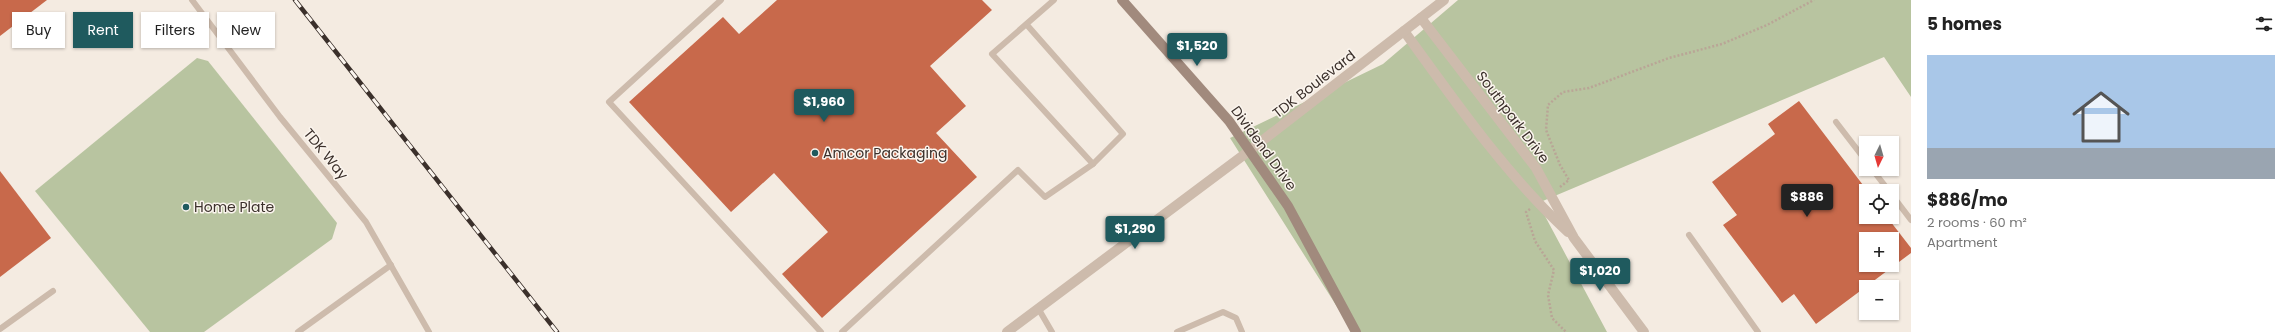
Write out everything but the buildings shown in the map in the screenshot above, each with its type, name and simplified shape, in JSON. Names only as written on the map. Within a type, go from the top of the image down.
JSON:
[{"type":"street","name":"Dividend Drive","points":[[1122,0],[1229,121],[1288,206],[1356,332]]},
{"type":"street","name":"TDK Boulevard","points":[[1007,332],[1249,151],[1444,0]]},
{"type":"street","name":"Southpark Drive","points":[[1421,18],[1536,168],[1574,238],[1644,332]]},
{"type":"street","name":"Southpark Drive","points":[[1404,31],[1467,118],[1537,203],[1574,238]]},
{"type":"lane","name":"TDK Way","points":[[192,0],[280,116],[366,222],[429,332]]},
{"type":"lane","points":[[721,0],[608,102],[821,332]]},
{"type":"lane","points":[[1054,0],[992,54],[1093,164]]},
{"type":"lane","points":[[842,332],[1018,170],[1045,197],[1093,164],[1123,134],[1027,25]]},
{"type":"lane","points":[[1836,122],[1859,152]]},
{"type":"lane","points":[[1877,176],[1884,184]]},
{"type":"lane","points":[[1899,204],[1911,220]]},
{"type":"lane","points":[[1689,235],[1758,332]]},
{"type":"lane","points":[[298,332],[391,265]]},
{"type":"lane","points":[[0,329],[53,291]]},
{"type":"lane","points":[[1038,308],[1052,332]]},
{"type":"lane","points":[[1177,332],[1223,312],[1236,318],[1242,332]]},
{"type":"path","points":[[1550,193],[1569,180],[1560,165],[1546,130],[1548,105],[1563,92],[1589,88],[1669,58],[1722,44],[1767,25],[1814,0]]},
{"type":"path","points":[[1537,203],[1526,212],[1535,241],[1554,270],[1548,295],[1552,318],[1566,332]]},
{"type":"green space","points":[[1458,0],[1911,0],[1911,97],[1884,57],[1538,203],[1607,332],[1353,332],[1230,138],[1383,64]]},
{"type":"green space","name":"Home Plate","points":[[197,58],[208,61],[337,223],[332,239],[204,332],[150,332],[35,191]]},
{"type":"railway","points":[[295,0],[557,332]]},
{"type":"place","name":"Amcor Packaging","points":[[815,153]]},
{"type":"place","name":"Home Plate","points":[[186,207]]}]
